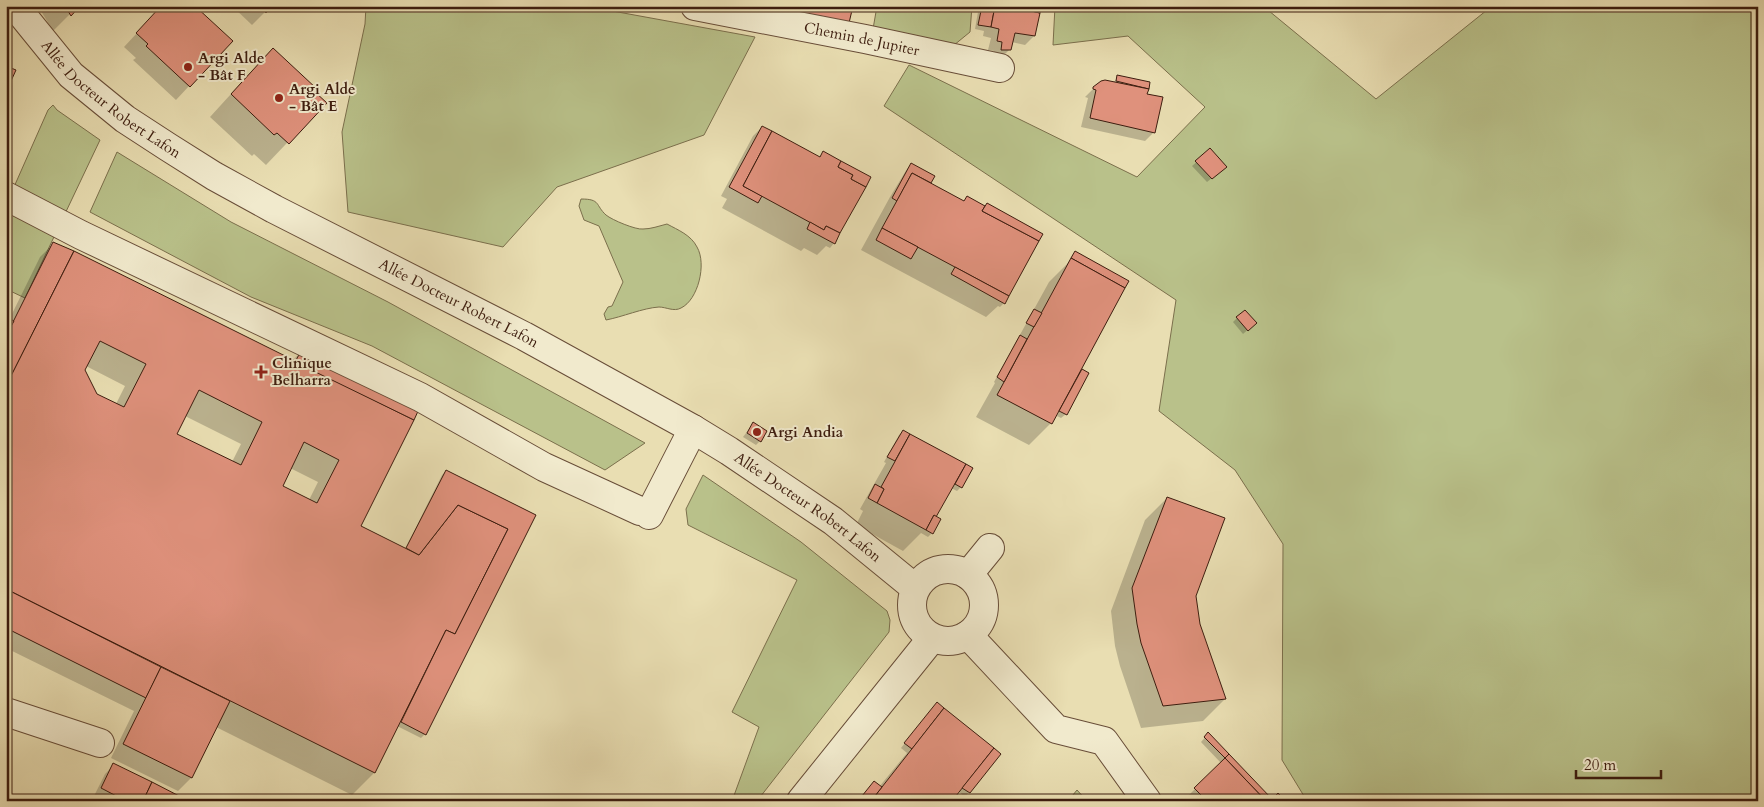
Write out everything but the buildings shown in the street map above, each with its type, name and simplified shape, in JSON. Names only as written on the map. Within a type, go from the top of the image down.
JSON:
[{"type":"street","name":"Allée Docteur Robert Lafon","points":[[15,6],[71,75],[125,119],[214,176],[366,257],[524,336],[693,429],[833,521],[915,588]]},
{"type":"street","name":"Chemin de Jupiter","points":[[694,6],[866,39],[1000,68]]},
{"type":"street","points":[[6,196],[81,235],[420,397],[544,467],[644,513],[693,429]]},
{"type":"street","points":[[968,575],[990,548]]},
{"type":"street","points":[[945,569],[957,570],[968,575],[976,583],[982,594],[984,605],[980,622],[968,635],[957,640],[944,642],[932,638],[920,629],[913,616],[911,602],[915,588],[923,578],[933,572],[945,569]]},
{"type":"street","points":[[968,635],[1056,729],[1104,742],[1147,801]]},
{"type":"street","points":[[801,801],[932,638]]},
{"type":"street","points":[[6,712],[100,743]]},
{"type":"green space","points":[[366,6],[585,6],[755,37],[704,135],[557,187],[503,247],[348,212],[342,132],[365,24]]},
{"type":"green space","points":[[877,6],[972,6],[970,32],[948,50],[873,29]]},
{"type":"green space","points":[[1055,6],[1096,6],[1096,9],[1120,6],[1263,6],[1376,99],[1487,10],[1489,6],[1758,6],[1758,801],[1307,801],[1282,760],[1283,544],[1235,470],[1159,411],[1176,300],[884,106],[909,65],[1137,177],[1205,107],[1128,36],[1053,45]]},
{"type":"green space","points":[[53,105],[57,110],[100,140],[25,298],[6,289],[6,205],[48,110]]},
{"type":"green space","points":[[117,152],[231,222],[388,302],[645,443],[605,470],[372,346],[251,297],[90,212]]},
{"type":"green space","points":[[581,199],[595,201],[606,215],[630,226],[646,229],[667,224],[691,239],[700,254],[701,272],[696,290],[687,304],[678,309],[659,307],[606,320],[604,314],[608,307],[612,306],[623,282],[599,226],[584,220],[579,206]]},
{"type":"green space","points":[[703,475],[801,542],[887,611],[890,620],[889,632],[757,801],[732,801],[759,727],[732,712],[797,580],[688,525],[686,509]]},
{"type":"green space","points":[[1077,790],[1087,801],[1068,801]]},
{"type":"place","name":"Argi Alde - Bât F","points":[[188,67]]},
{"type":"place","name":"Argi Alde - Bât E","points":[[279,98]]},
{"type":"place","name":"Clinique Belharra","points":[[261,372]]},
{"type":"place","name":"Argi Andia","points":[[757,432]]}]
